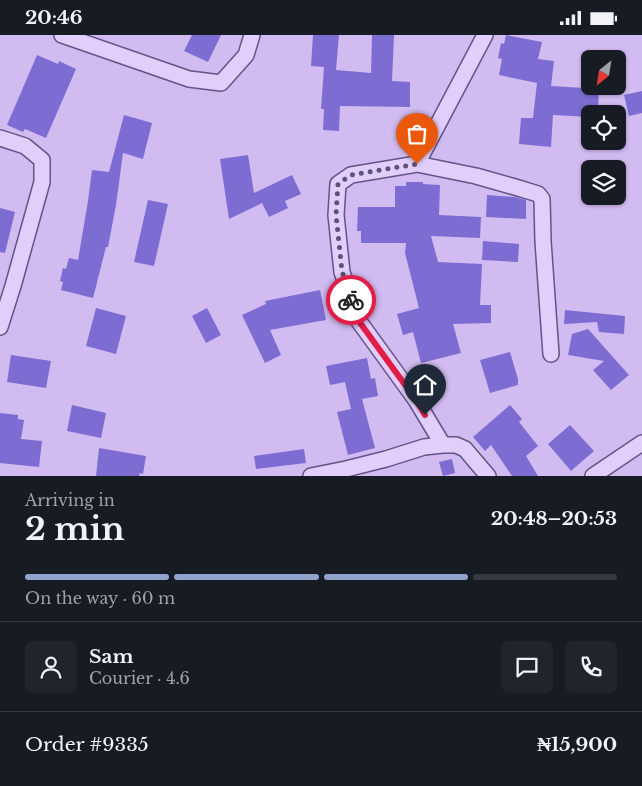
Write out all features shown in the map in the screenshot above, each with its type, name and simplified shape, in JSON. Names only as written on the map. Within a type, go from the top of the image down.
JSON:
[{"type":"street","points":[[62,35],[189,79],[221,83],[246,55],[252,35]]},
{"type":"street","points":[[417,164],[485,35]]},
{"type":"street","points":[[0,138],[26,146],[42,160],[42,182],[0,327]]},
{"type":"street","points":[[443,445],[416,400],[358,320],[342,271],[336,215],[338,184],[351,175],[417,164],[476,176],[538,194],[542,199],[551,354]]},
{"type":"street","points":[[593,476],[642,443]]},
{"type":"street","points":[[311,476],[386,459],[424,447],[443,445],[456,445],[465,449],[488,476]]},
{"type":"building","points":[[192,35],[221,35],[208,62],[184,51]]},
{"type":"building","points":[[313,35],[339,35],[336,70],[371,73],[372,35],[394,35],[392,81],[410,82],[410,107],[340,106],[339,131],[323,130],[324,109],[321,109],[324,67],[311,66]]},
{"type":"building","points":[[506,35],[542,42],[538,59],[554,61],[551,86],[581,88],[581,95],[599,95],[598,105],[581,105],[581,117],[553,115],[551,147],[519,144],[521,118],[533,118],[537,83],[499,75],[502,59],[498,58],[501,43],[504,44]]},
{"type":"building","points":[[37,55],[58,64],[59,61],[76,69],[46,138],[25,129],[23,132],[7,125]]},
{"type":"building","points":[[642,91],[642,113],[629,116],[624,95]]},
{"type":"building","points":[[124,115],[152,123],[143,159],[123,153],[108,247],[106,247],[93,298],[61,290],[63,282],[60,281],[63,268],[66,269],[69,258],[78,260],[92,170],[109,172]]},
{"type":"building","points":[[248,155],[254,193],[292,175],[301,194],[285,201],[288,208],[269,217],[262,203],[229,219],[220,159]]},
{"type":"building","points":[[406,182],[440,185],[439,215],[481,217],[480,238],[431,236],[438,262],[482,264],[480,305],[491,305],[491,323],[453,324],[461,353],[421,363],[413,332],[403,335],[397,314],[419,308],[405,253],[406,243],[361,243],[361,231],[357,231],[358,207],[395,207],[395,186],[406,186]]},
{"type":"building","points":[[487,195],[515,197],[526,200],[526,219],[486,217]]},
{"type":"building","points":[[148,200],[168,204],[154,266],[134,262]]},
{"type":"building","points":[[0,208],[15,212],[5,253],[0,252]]},
{"type":"building","points":[[483,241],[519,244],[518,262],[482,260]]},
{"type":"building","points":[[320,290],[326,320],[270,330],[281,355],[265,363],[242,315],[266,304],[265,301]]},
{"type":"building","points":[[96,308],[126,316],[116,354],[86,346]]},
{"type":"building","points":[[207,308],[221,335],[206,343],[192,316]]},
{"type":"building","points":[[565,310],[625,316],[624,334],[599,332],[597,322],[564,324]]},
{"type":"building","points":[[588,329],[629,375],[611,390],[593,370],[604,361],[568,355],[572,334]]},
{"type":"building","points":[[510,352],[518,385],[490,393],[480,360]]},
{"type":"building","points":[[11,355],[51,361],[46,388],[7,382]]},
{"type":"building","points":[[367,358],[371,379],[375,378],[378,396],[362,399],[375,448],[348,455],[337,412],[351,409],[345,382],[330,385],[326,366]]},
{"type":"building","points":[[72,405],[106,413],[101,438],[67,431]]},
{"type":"building","points":[[510,405],[522,419],[519,422],[538,446],[526,456],[538,476],[512,476],[491,445],[485,451],[473,437]]},
{"type":"building","points":[[0,413],[18,415],[18,419],[24,420],[21,439],[42,441],[39,467],[0,463]]},
{"type":"building","points":[[570,425],[594,451],[571,471],[548,444]]},
{"type":"building","points":[[99,448],[146,456],[143,474],[140,473],[139,476],[96,476]]},
{"type":"building","points":[[304,449],[306,463],[256,469],[254,456]]},
{"type":"building","points":[[452,459],[455,473],[443,476],[439,462]]},
{"type":"way so far","points":[[351,300],[342,271],[336,215],[338,184],[351,175],[417,164]]},
{"type":"route","points":[[351,300],[358,320],[425,415]]}]
